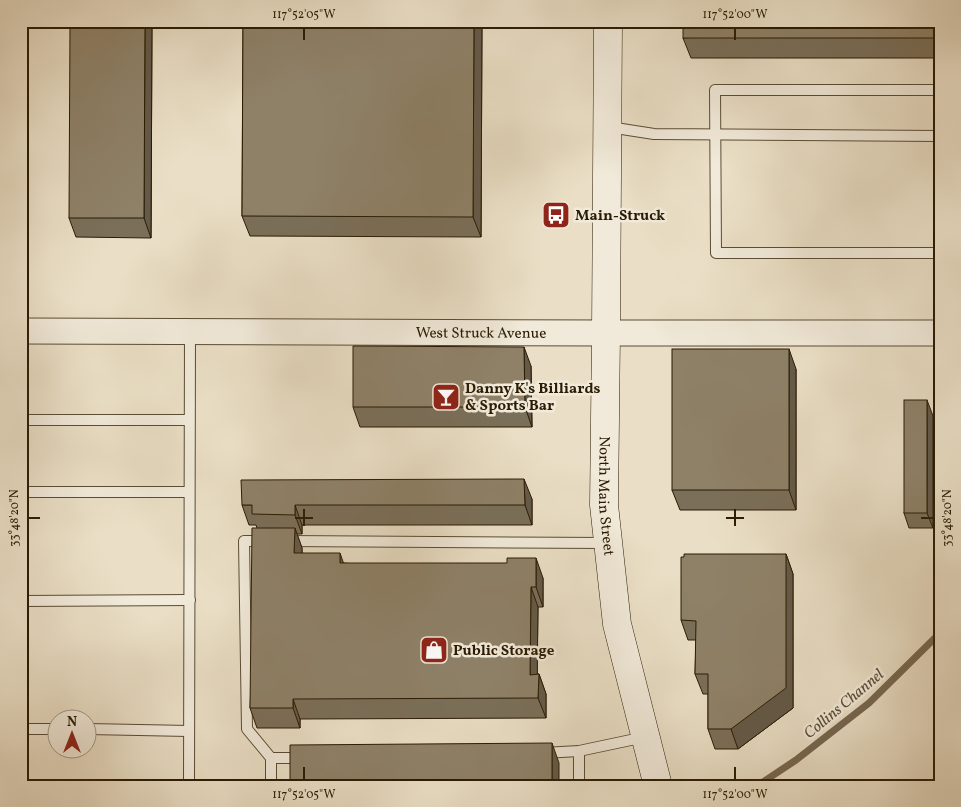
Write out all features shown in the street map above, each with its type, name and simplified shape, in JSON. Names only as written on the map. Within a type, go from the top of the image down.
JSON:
[{"type":"main road","name":"North Main Street","points":[[608,21],[604,505],[617,624],[658,786]]},
{"type":"street","name":"West Struck Avenue","points":[[21,331],[940,333]]},
{"type":"lane","points":[[940,90],[714,90],[716,253],[940,253]]},
{"type":"lane","points":[[607,127],[654,134],[940,136]]},
{"type":"lane","points":[[189,786],[190,331]]},
{"type":"lane","points":[[21,420],[189,420]]},
{"type":"lane","points":[[21,492],[189,492]]},
{"type":"lane","points":[[271,786],[272,758],[247,730],[244,540],[608,543]]},
{"type":"lane","points":[[21,601],[190,600]]},
{"type":"lane","points":[[21,729],[48,729]]},
{"type":"lane","points":[[98,729],[189,731]]},
{"type":"lane","points":[[536,753],[580,752],[646,737]]},
{"type":"lane","points":[[579,786],[580,752]]},
{"type":"lane","points":[[272,758],[311,758]]},
{"type":"building","points":[[70,21],[145,21],[144,218],[69,218]]},
{"type":"building","points":[[243,21],[474,21],[473,217],[242,216]]},
{"type":"building","points":[[683,21],[940,21],[940,38],[683,38]]},
{"type":"building","name":"Danny K's Billiards & Sports Bar","points":[[353,346],[524,347],[525,407],[353,407]]},
{"type":"building","points":[[672,349],[789,349],[789,490],[672,490]]},
{"type":"building","points":[[904,400],[927,400],[927,513],[904,513]]},
{"type":"building","points":[[524,479],[525,505],[295,505],[295,515],[252,514],[252,505],[242,505],[241,480]]},
{"type":"building","points":[[252,528],[295,528],[294,553],[340,553],[340,563],[507,563],[507,558],[536,558],[536,587],[531,587],[530,675],[539,674],[538,698],[293,699],[293,708],[250,708]]},
{"type":"building","points":[[684,554],[786,554],[786,688],[731,729],[708,729],[708,674],[695,674],[696,621],[681,620],[681,557],[684,557]]},
{"type":"building","points":[[552,743],[552,786],[290,786],[290,745]]},
{"type":"waterway","name":"Collins Channel","points":[[757,786],[796,760],[869,703],[940,633]]},
{"type":"place","name":"Main-Struck","points":[[556,215]]},
{"type":"place","name":"Danny K's Billiards & Sports Bar","points":[[446,397]]},
{"type":"place","name":"Public Storage","points":[[434,650]]}]
